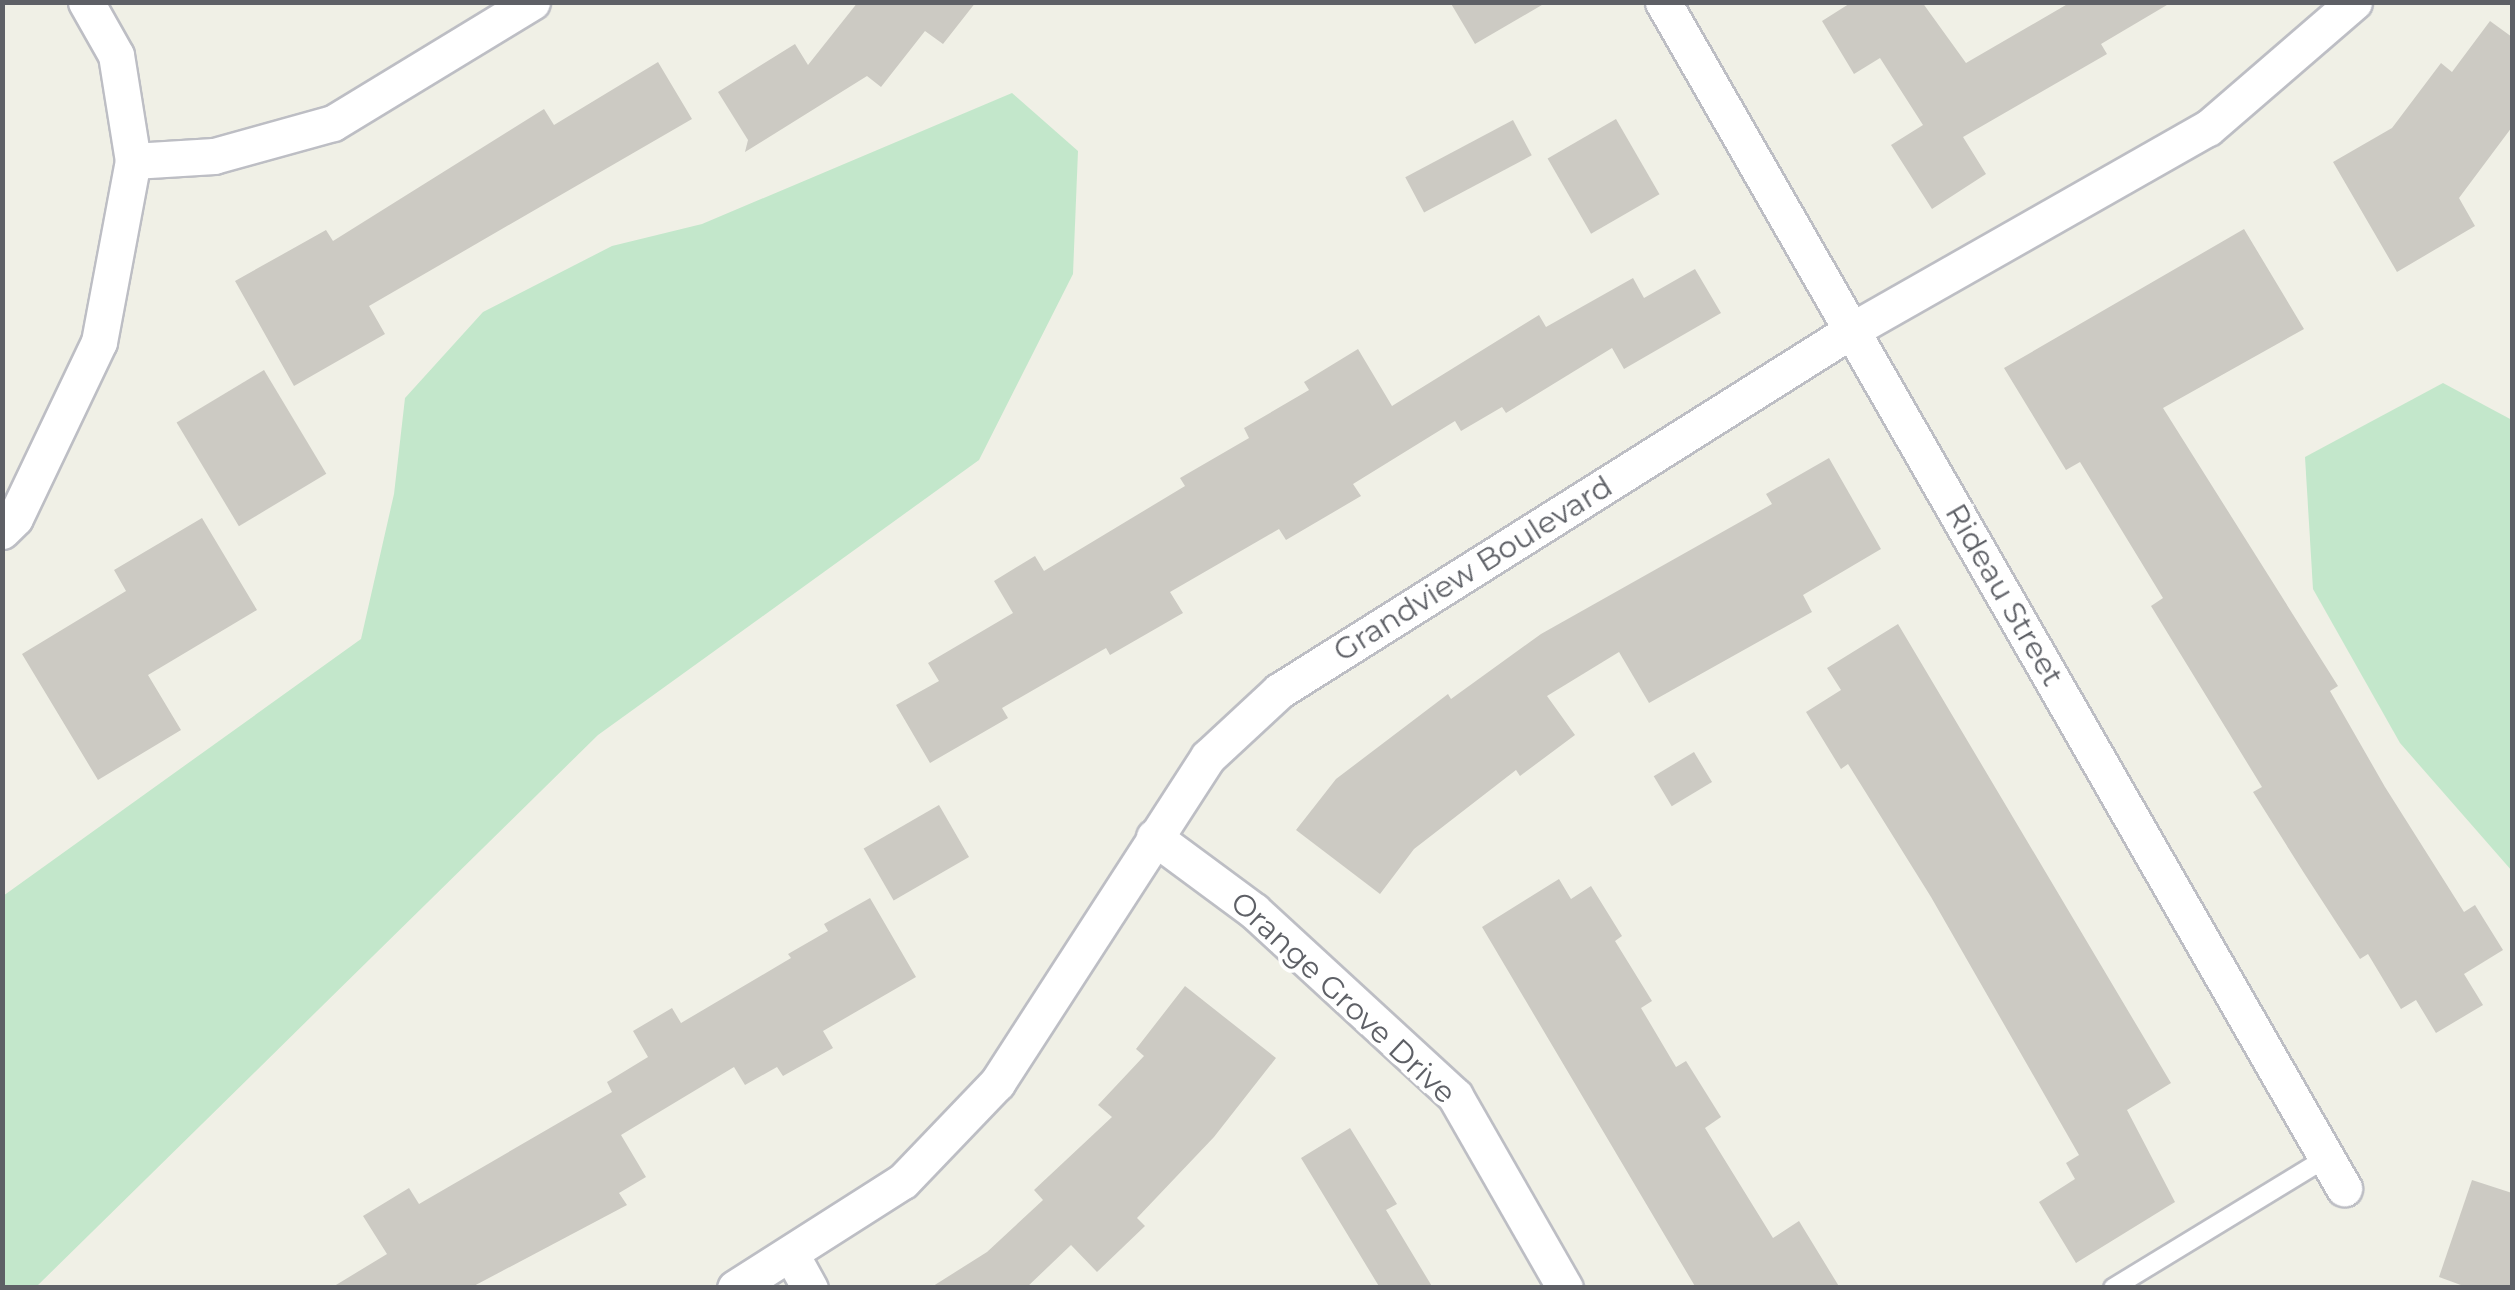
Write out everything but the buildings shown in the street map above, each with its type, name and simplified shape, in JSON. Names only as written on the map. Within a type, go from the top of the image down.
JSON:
[{"type":"street","points":[[2,531],[15,518],[98,342],[133,161],[116,55],[86,2]]},
{"type":"street","points":[[133,161],[214,156],[333,122],[532,2]]},
{"type":"street","name":"Rideau Street","points":[[1663,2],[2335,1173]]},
{"type":"street","name":"Grandview Boulevard","points":[[735,1288],[792,1256],[903,1181],[996,1083],[1208,757],[1279,691],[1852,330],[2208,128],[2354,2]]},
{"type":"street","name":"Orange Grove Drive","points":[[1154,837],[1254,911],[1455,1096],[1565,1288]]},
{"type":"street","points":[[792,1256],[810,1288]]},
{"type":"lane","points":[[2113,1288],[2335,1173]]},
{"type":"green space","points":[[1012,93],[1078,151],[1073,274],[979,460],[598,735],[36,1287],[3,1287],[3,896],[361,639],[394,494],[405,398],[483,312],[612,246],[702,224]]},
{"type":"green space","points":[[2443,383],[2512,420],[2512,871],[2400,743],[2313,589],[2305,457]]}]
